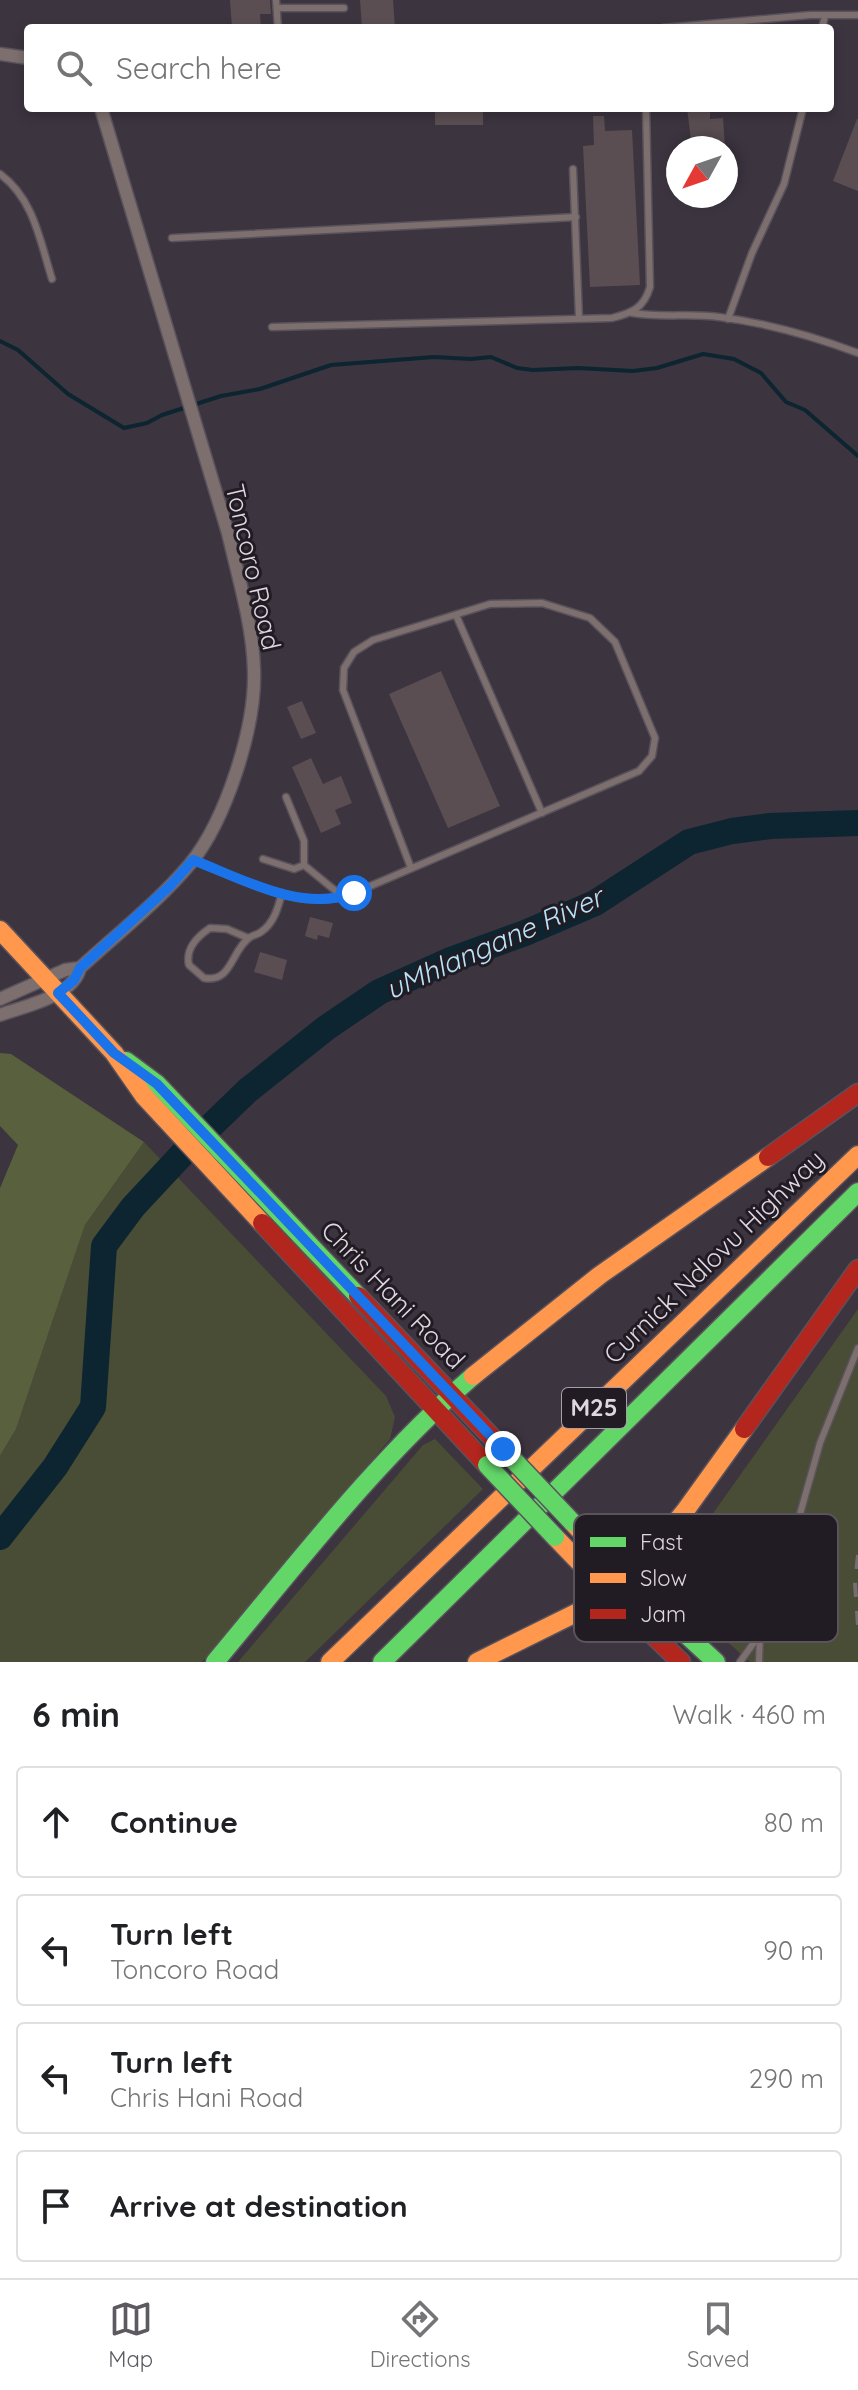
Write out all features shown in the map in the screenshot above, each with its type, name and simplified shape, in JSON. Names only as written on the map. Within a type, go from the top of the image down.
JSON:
[{"type":"main road","name":"Chris Hani Road","points":[[0,930],[150,1090],[266,1199],[574,1524]]},
{"type":"main road","name":"Chris Hani Road","points":[[150,1090],[251,1212],[574,1557]]},
{"type":"main road","points":[[215,1662],[365,1485],[452,1394],[557,1309],[858,1093]]},
{"type":"main road","name":"Curnick Ndlovu Highway","points":[[330,1662],[858,1155]]},
{"type":"main road","name":"Curnick Ndlovu Highway","points":[[382,1662],[858,1192]]},
{"type":"main road","points":[[683,1514],[858,1269]]},
{"type":"main road","points":[[477,1662],[574,1611]]},
{"type":"main road","name":"Chris Hani Road","points":[[660,1642],[681,1662]]},
{"type":"main road","name":"Chris Hani Road","points":[[694,1642],[716,1662]]},
{"type":"street","points":[[0,54],[24,57]]},
{"type":"street","name":"Toncoro Road","points":[[52,986],[74,980],[80,968],[171,885],[193,860],[214,827],[245,746],[254,671],[243,594],[228,533],[102,112]]},
{"type":"street","name":"Toncoro Road","points":[[52,986],[73,968],[80,968]]},
{"type":"street","points":[[0,999],[52,986]]},
{"type":"street","points":[[0,1015],[52,986]]},
{"type":"lane","points":[[278,24],[277,4],[344,8]]},
{"type":"lane","points":[[708,24],[810,15],[858,15]]},
{"type":"lane","points":[[823,24],[825,16]]},
{"type":"lane","points":[[632,313],[646,299],[650,287],[646,112]]},
{"type":"lane","points":[[728,319],[752,253],[784,184],[802,112]]},
{"type":"lane","points":[[573,169],[579,318]]},
{"type":"lane","points":[[0,174],[20,191],[30,207],[52,279]]},
{"type":"lane","points":[[172,238],[576,217]]},
{"type":"lane","points":[[272,327],[612,318],[632,313],[656,317],[728,319],[810,334],[858,353]]},
{"type":"lane","points":[[193,860],[301,899],[324,901],[343,897],[639,771],[652,756],[655,738],[615,642],[590,618],[542,603],[490,604],[373,640],[354,652],[344,668],[343,690],[411,868]]},
{"type":"lane","points":[[456,615],[542,813]]},
{"type":"lane","points":[[286,797],[304,841],[304,865]]},
{"type":"lane","points":[[263,859],[294,869],[304,865]]},
{"type":"lane","points":[[304,865],[343,897]]},
{"type":"lane","points":[[248,938],[227,929],[210,928],[198,936],[189,953],[189,965],[204,978],[220,977],[248,938],[260,933],[275,917],[282,893]]},
{"type":"lane","points":[[800,1514],[820,1443],[858,1348]]},
{"type":"lane","points":[[740,1662],[754,1642]]},
{"type":"lane","points":[[759,1662],[760,1642]]},
{"type":"green space","points":[[0,1053],[11,1054],[144,1142],[85,1225],[16,1429],[0,1456],[0,1188],[18,1145],[0,1126]]},
{"type":"green space","points":[[144,1142],[386,1396],[395,1417],[390,1439],[202,1662],[0,1662],[0,1456],[16,1429],[85,1225]]},
{"type":"green space","points":[[858,1309],[858,1662],[750,1662],[728,1642],[838,1642],[838,1514],[712,1514]]},
{"type":"green space","points":[[435,1439],[483,1489],[305,1662],[238,1662],[423,1445]]},
{"type":"building","points":[[230,0],[270,0],[271,14],[260,14],[261,24],[232,24]]},
{"type":"building","points":[[360,0],[393,0],[395,24],[362,24]]},
{"type":"building","points":[[435,112],[483,112],[483,125],[435,125]]},
{"type":"building","points":[[688,112],[710,112],[710,119],[723,118],[724,136],[690,136]]},
{"type":"building","points":[[593,116],[604,116],[605,131],[632,130],[640,285],[590,287],[583,146],[594,145]]},
{"type":"building","points":[[858,119],[858,191],[833,181]]},
{"type":"building","points":[[441,671],[500,806],[448,828],[389,694]]},
{"type":"building","points":[[302,701],[316,733],[301,739],[287,707]]},
{"type":"building","points":[[311,758],[323,784],[341,776],[352,803],[335,810],[341,824],[321,833],[292,767]]},
{"type":"building","points":[[310,917],[333,923],[329,938],[318,935],[317,940],[305,936]]},
{"type":"building","points":[[260,952],[287,960],[282,980],[254,972]]},
{"type":"waterway","points":[[0,341],[18,350],[68,394],[124,428],[331,365],[434,357],[491,357],[517,368],[533,370],[578,368],[633,371],[657,368],[703,354],[734,359],[761,373],[786,402],[805,410],[858,456]]},
{"type":"waterway","name":"uMhlangane River","points":[[0,1537],[55,1467],[93,1407],[104,1246],[133,1207],[247,1091],[326,1028],[379,992],[595,903],[689,842],[732,831],[770,826],[858,823]]},
{"type":"railway","points":[[858,1555],[855,1583],[858,1626]]},
{"type":"traffic: fast","points":[[126,1061],[157,1084],[358,1296]]},
{"type":"traffic: fast","points":[[382,1662],[858,1192]]},
{"type":"traffic: fast","points":[[215,1662],[370,1478],[437,1408],[473,1376]]},
{"type":"traffic: fast","points":[[503,1449],[572,1522]]},
{"type":"traffic: fast","points":[[487,1465],[555,1537]]},
{"type":"traffic: fast","points":[[694,1642],[716,1662]]},
{"type":"traffic: slow","points":[[0,930],[114,1053],[144,1096],[262,1223]]},
{"type":"traffic: slow","points":[[330,1662],[858,1155]]},
{"type":"traffic: slow","points":[[473,1376],[600,1275],[768,1157]]},
{"type":"traffic: slow","points":[[683,1514],[744,1429]]},
{"type":"traffic: slow","points":[[555,1537],[574,1557]]},
{"type":"traffic: slow","points":[[477,1662],[574,1614]]},
{"type":"traffic: jam","points":[[768,1157],[858,1093]]},
{"type":"traffic: jam","points":[[262,1223],[487,1465]]},
{"type":"traffic: jam","points":[[744,1429],[858,1269]]},
{"type":"traffic: jam","points":[[358,1296],[503,1449]]},
{"type":"traffic: jam","points":[[660,1642],[681,1662]]},
{"type":"route","points":[[354,893],[324,901],[301,899],[193,860],[58,993],[114,1053],[157,1084],[503,1449]]}]
